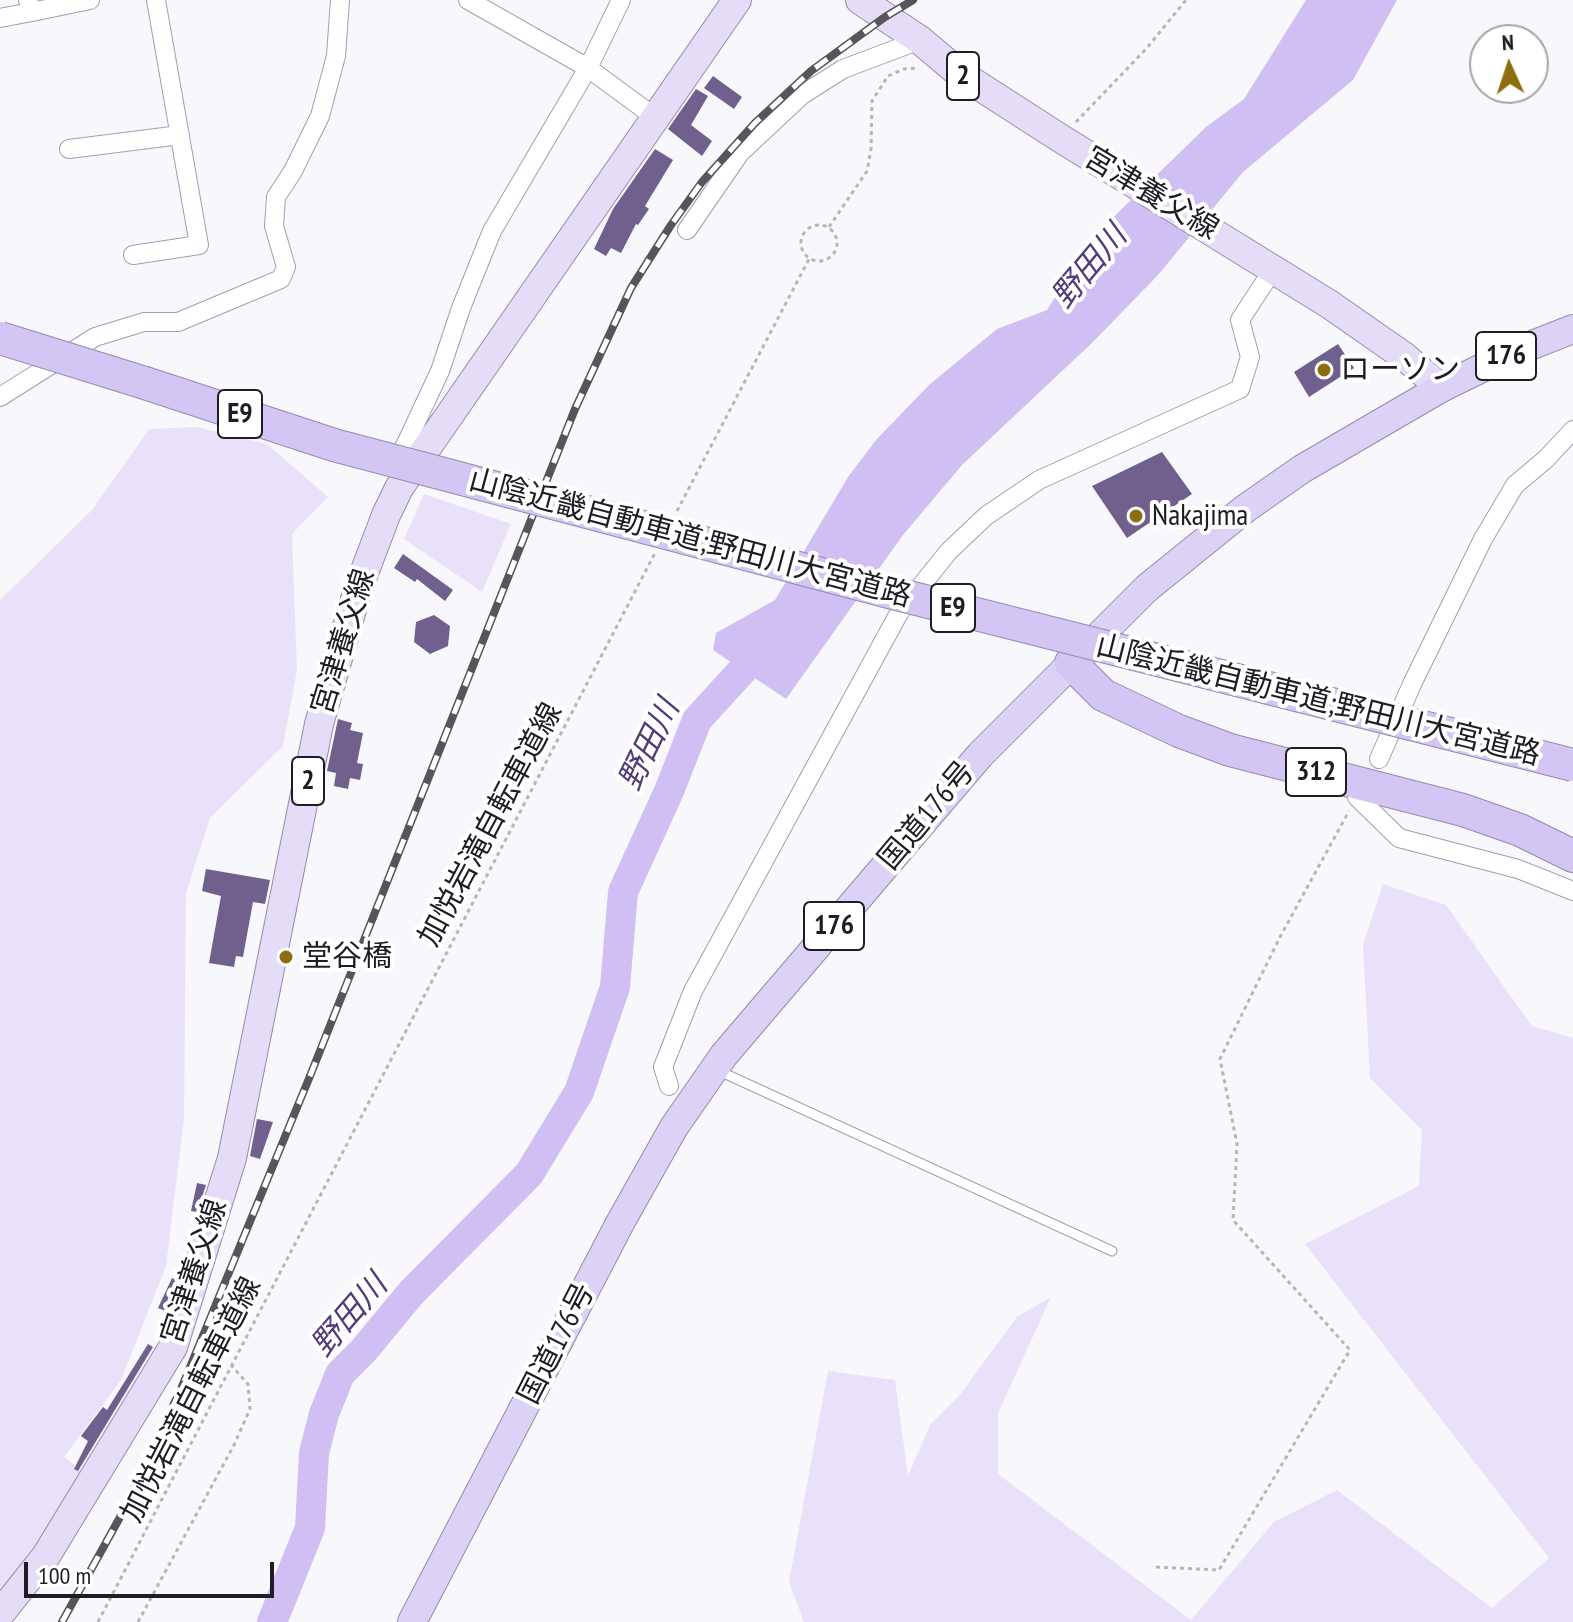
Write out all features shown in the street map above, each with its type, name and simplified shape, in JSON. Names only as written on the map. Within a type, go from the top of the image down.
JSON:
[{"type":"highway","name":"国道176号","points":[[412,1622],[620,1223],[674,1127],[714,1068],[980,755],[1147,588],[1246,508],[1302,469],[1441,388],[1517,351],[1573,329]]},
{"type":"highway","name":"山陰近畿自動車道;野田川大宮道路","points":[[0,338],[334,445],[889,592],[1573,765]]},
{"type":"highway","name":"312","points":[[1071,663],[1121,680],[1189,715],[1462,792],[1573,838]]},
{"type":"highway","name":"312","points":[[1071,663],[1103,695],[1179,731],[1230,750],[1463,810],[1520,830],[1573,856]]},
{"type":"main road","name":"宮津養父線","points":[[0,1614],[46,1556],[173,1347],[232,1158],[319,724],[358,589],[386,515],[399,488],[737,0]]},
{"type":"main road","name":"宮津養父線","points":[[860,0],[920,40],[959,73],[1069,138],[1268,265],[1405,357],[1441,388]]},
{"type":"street","points":[[0,18],[30,6],[90,0]]},
{"type":"street","points":[[133,255],[199,245],[156,0]]},
{"type":"street","points":[[0,397],[95,337],[144,322],[178,322],[281,279],[286,267],[274,226],[276,197],[293,171],[320,116],[336,56],[340,0]]},
{"type":"street","points":[[468,0],[588,68],[656,118]]},
{"type":"street","points":[[399,488],[403,450],[440,371],[492,231],[588,68],[621,0]]},
{"type":"street","points":[[687,230],[740,153],[802,95],[843,69],[920,40]]},
{"type":"street","points":[[69,149],[180,135]]},
{"type":"street","points":[[669,1086],[663,1067],[693,991],[899,613],[958,542],[986,516],[1039,480],[1240,389],[1250,357],[1240,320],[1268,265]]},
{"type":"street","points":[[1379,759],[1483,539],[1515,485],[1546,459],[1573,430]]},
{"type":"street","points":[[1359,794],[1399,838],[1518,869],[1573,891]]},
{"type":"lane","points":[[714,1068],[1112,1251]]},
{"type":"path","points":[[1069,138],[1186,0]]},
{"type":"path","points":[[829,227],[867,171],[871,149],[872,101],[888,76],[904,69],[927,68]]},
{"type":"path","points":[[818,225],[829,227],[837,239],[835,253],[823,262],[809,259],[802,250],[801,239],[807,229],[818,225]]},
{"type":"path","points":[[676,514],[809,259]]},
{"type":"path","name":"加悦岩滝自転車道線","points":[[98,1622],[132,1562],[231,1365],[661,542]]},
{"type":"path","points":[[1156,1567],[1219,1570],[1350,1350],[1233,1220],[1237,1144],[1220,1059],[1280,937],[1359,794]]},
{"type":"path","points":[[138,1622],[234,1445],[250,1409],[248,1384],[231,1365]]},
{"type":"shaded area","points":[[196,427],[267,444],[328,497],[292,534],[297,670],[283,746],[210,818],[186,893],[184,1119],[166,1266],[121,1380],[64,1457],[90,1477],[0,1602],[0,600],[92,510],[149,429]]},
{"type":"shaded area","points":[[424,494],[511,524],[482,592],[404,539]]},
{"type":"shaded area","points":[[1383,884],[1446,905],[1532,1026],[1573,1038],[1573,1622],[804,1622],[789,1582],[828,1371],[895,1380],[908,1476],[930,1425],[959,1396],[1017,1317],[1051,1297],[998,1413],[998,1474],[1191,1620],[1274,1522],[1337,1490],[1492,1608],[1549,1558],[1305,1244],[1419,1186],[1422,1130],[1370,1078],[1363,945]]},
{"type":"water","points":[[1306,0],[1397,0],[1353,80],[1243,172],[1158,275],[1093,342],[962,465],[903,535],[786,699],[713,650],[716,633],[775,600],[848,477],[876,440],[929,385],[997,329],[1047,310],[1093,237],[1206,127],[1244,99]]},
{"type":"building","points":[[713,76],[742,97],[734,109],[704,88]]},
{"type":"building","points":[[696,89],[708,96],[691,125],[712,141],[702,156],[668,129]]},
{"type":"building","points":[[655,149],[673,160],[645,206],[649,209],[636,224],[621,253],[611,248],[606,256],[594,249],[613,209]]},
{"type":"building","name":"ローソン","points":[[1338,344],[1354,368],[1309,397],[1294,372]]},
{"type":"building","name":"Nakajima","points":[[1162,452],[1192,494],[1127,538],[1092,486]]},
{"type":"building","points":[[403,554],[453,590],[445,601],[417,579],[415,582],[394,568]]},
{"type":"building","points":[[434,615],[450,626],[448,646],[430,654],[414,642],[416,622]]},
{"type":"building","points":[[338,719],[352,723],[350,730],[363,733],[357,763],[363,764],[360,780],[350,778],[348,789],[334,786],[336,773],[327,771]]},
{"type":"building","points":[[206,869],[270,880],[265,904],[253,902],[243,957],[236,956],[234,967],[209,963],[221,896],[202,891]]},
{"type":"building","points":[[257,1119],[273,1122],[260,1159],[250,1156]]},
{"type":"building","points":[[197,1183],[206,1185],[197,1212],[191,1211]]},
{"type":"building","points":[[172,1278],[176,1280],[166,1311],[158,1308]]},
{"type":"building","points":[[148,1344],[153,1347],[78,1471],[74,1469],[88,1441],[81,1436],[103,1407],[107,1410]]},
{"type":"waterway","name":"野田川","points":[[272,1622],[310,1528],[314,1453],[324,1414],[340,1374],[411,1293],[529,1174],[579,1092],[615,987],[623,892],[697,720],[770,640]]},
{"type":"railway","points":[[62,1622],[124,1510],[181,1389],[310,1076],[575,409],[631,288],[702,182],[755,123],[811,71],[913,0]]},
{"type":"place","name":"ローソン","points":[[1324,370]]},
{"type":"place","name":"Nakajima","points":[[1136,516]]},
{"type":"place","name":"堂谷橋","points":[[286,957]]}]
